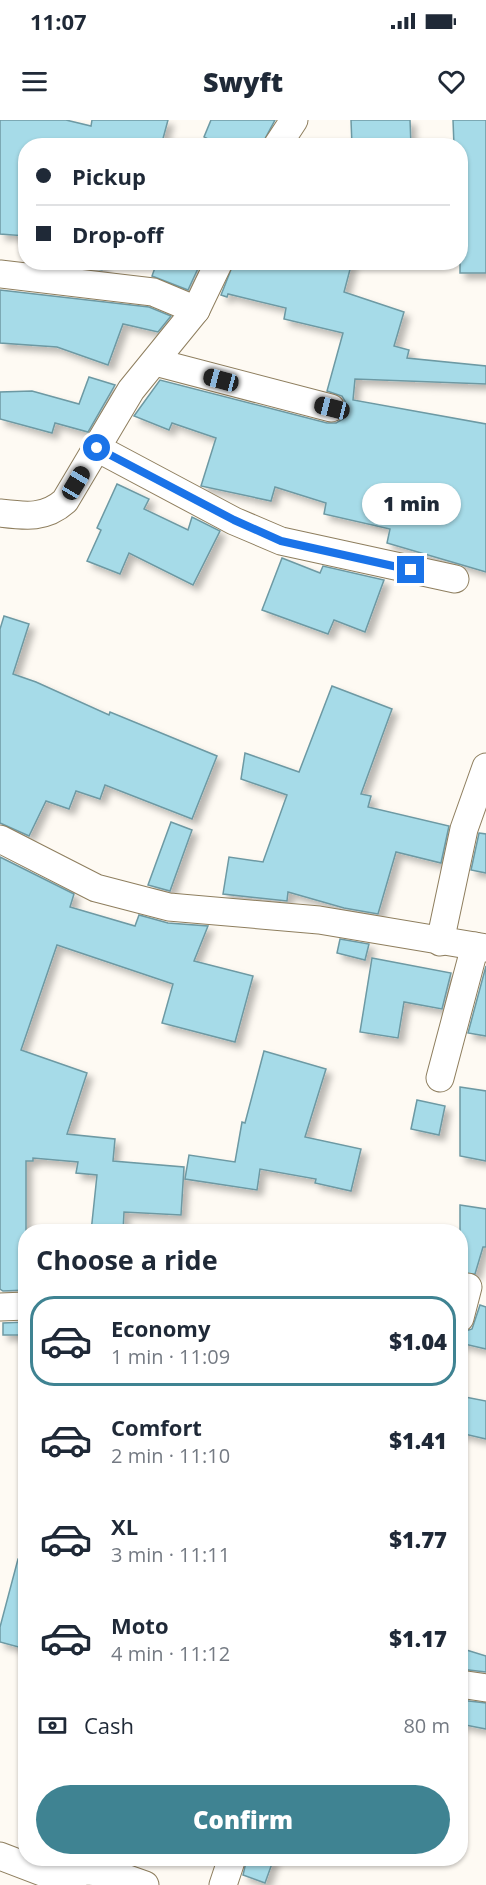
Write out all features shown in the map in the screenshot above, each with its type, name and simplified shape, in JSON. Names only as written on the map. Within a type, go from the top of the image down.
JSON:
[{"type":"street","points":[[282,138],[294,120]]},
{"type":"street","points":[[0,513],[24,516],[55,510],[65,501],[131,390],[196,310],[215,270]]},
{"type":"street","points":[[0,274],[153,292],[196,310]]},
{"type":"street","points":[[155,362],[332,408]]},
{"type":"street","points":[[97,448],[234,520],[281,541],[454,579]]},
{"type":"street","points":[[440,942],[464,829],[486,767]]},
{"type":"street","points":[[0,839],[96,888],[169,907],[319,920],[480,947],[440,1078]]},
{"type":"street","points":[[0,1307],[18,1306]]},
{"type":"street","points":[[468,1685],[486,1688]]},
{"type":"street","points":[[0,1856],[18,1864]]},
{"type":"street","points":[[22,1866],[54,1881],[87,1871],[111,1873],[145,1885]]},
{"type":"street","points":[[223,1885],[229,1866]]},
{"type":"building","points":[[0,120],[66,120],[91,126],[92,120],[168,120],[163,138],[18,138],[18,235],[0,234]]},
{"type":"building","points":[[211,120],[275,120],[265,138],[204,137]]},
{"type":"building","points":[[351,120],[410,120],[411,138],[352,138]]},
{"type":"building","points":[[453,120],[486,120],[486,273],[460,273],[460,270],[468,270],[468,138],[454,138]]},
{"type":"building","points":[[154,270],[197,270],[188,290],[152,276]]},
{"type":"building","points":[[231,270],[350,270],[344,292],[404,312],[394,346],[409,350],[407,358],[486,366],[486,384],[355,379],[353,400],[486,424],[486,572],[387,543],[390,529],[324,514],[326,503],[275,487],[271,501],[201,486],[216,438],[172,423],[169,430],[134,416],[160,380],[327,423],[336,423],[343,419],[346,403],[342,396],[327,391],[343,333],[284,319],[286,308],[228,294],[227,297],[221,295]]},
{"type":"building","points":[[0,290],[149,307],[171,316],[158,332],[123,324],[108,365],[57,347],[0,343]]},
{"type":"building","points":[[89,377],[115,385],[88,432],[55,423],[52,433],[0,419],[0,392],[32,391],[79,404]]},
{"type":"building","points":[[117,484],[149,499],[144,509],[188,530],[192,517],[220,531],[193,585],[129,553],[120,574],[87,561],[101,530],[97,528]]},
{"type":"building","points":[[282,558],[320,573],[323,566],[384,580],[365,632],[334,620],[328,634],[262,610]]},
{"type":"building","points":[[4,616],[29,624],[13,674],[109,715],[110,712],[217,756],[192,819],[105,785],[100,799],[76,791],[69,809],[46,801],[29,836],[0,823],[0,629]]},
{"type":"building","points":[[332,686],[392,709],[361,794],[371,796],[368,807],[449,826],[441,863],[396,852],[378,914],[344,908],[288,892],[287,901],[223,894],[229,857],[263,862],[287,795],[241,779],[245,753],[299,772]]},
{"type":"building","points":[[171,822],[192,830],[170,891],[148,885]]},
{"type":"building","points":[[479,833],[486,834],[486,873],[471,870]]},
{"type":"building","points":[[0,857],[74,894],[70,907],[135,926],[139,915],[168,923],[208,926],[194,961],[253,976],[235,1042],[162,1023],[173,984],[57,945],[21,1050],[87,1073],[67,1134],[115,1139],[113,1161],[184,1167],[181,1215],[124,1212],[123,1224],[92,1224],[97,1175],[76,1173],[78,1162],[33,1158],[33,1161],[26,1161],[26,1224],[18,1224],[18,1290],[0,1289]]},
{"type":"building","points":[[340,939],[369,944],[365,960],[337,953]]},
{"type":"building","points":[[372,958],[451,973],[442,1009],[404,1002],[398,1038],[360,1032]]},
{"type":"building","points":[[486,966],[486,1036],[468,1033]]},
{"type":"building","points":[[264,1051],[326,1069],[305,1137],[361,1149],[351,1191],[315,1183],[316,1179],[260,1169],[257,1190],[185,1179],[189,1155],[235,1162],[242,1122],[245,1123]]},
{"type":"building","points":[[460,1087],[486,1091],[486,1161],[460,1156]]},
{"type":"building","points":[[417,1100],[445,1106],[439,1135],[411,1129]]},
{"type":"building","points":[[460,1205],[486,1209],[486,1247],[483,1247],[475,1274],[468,1274],[468,1224],[460,1224]]},
{"type":"building","points":[[480,1305],[486,1307],[486,1349],[468,1345],[468,1330],[472,1329]]},
{"type":"building","points":[[18,1322],[18,1335],[3,1335],[3,1323]]},
{"type":"building","points":[[468,1398],[486,1401],[486,1439],[468,1435]]},
{"type":"building","points":[[18,1559],[18,1647],[0,1642],[0,1627]]},
{"type":"building","points":[[468,1650],[486,1656],[486,1672],[468,1670]]},
{"type":"building","points":[[468,1701],[486,1703],[486,1729],[468,1726]]},
{"type":"building","points":[[245,1866],[271,1866],[265,1883],[243,1875]]},
{"type":"route","points":[[97,448],[234,520],[281,541],[411,570]]}]
